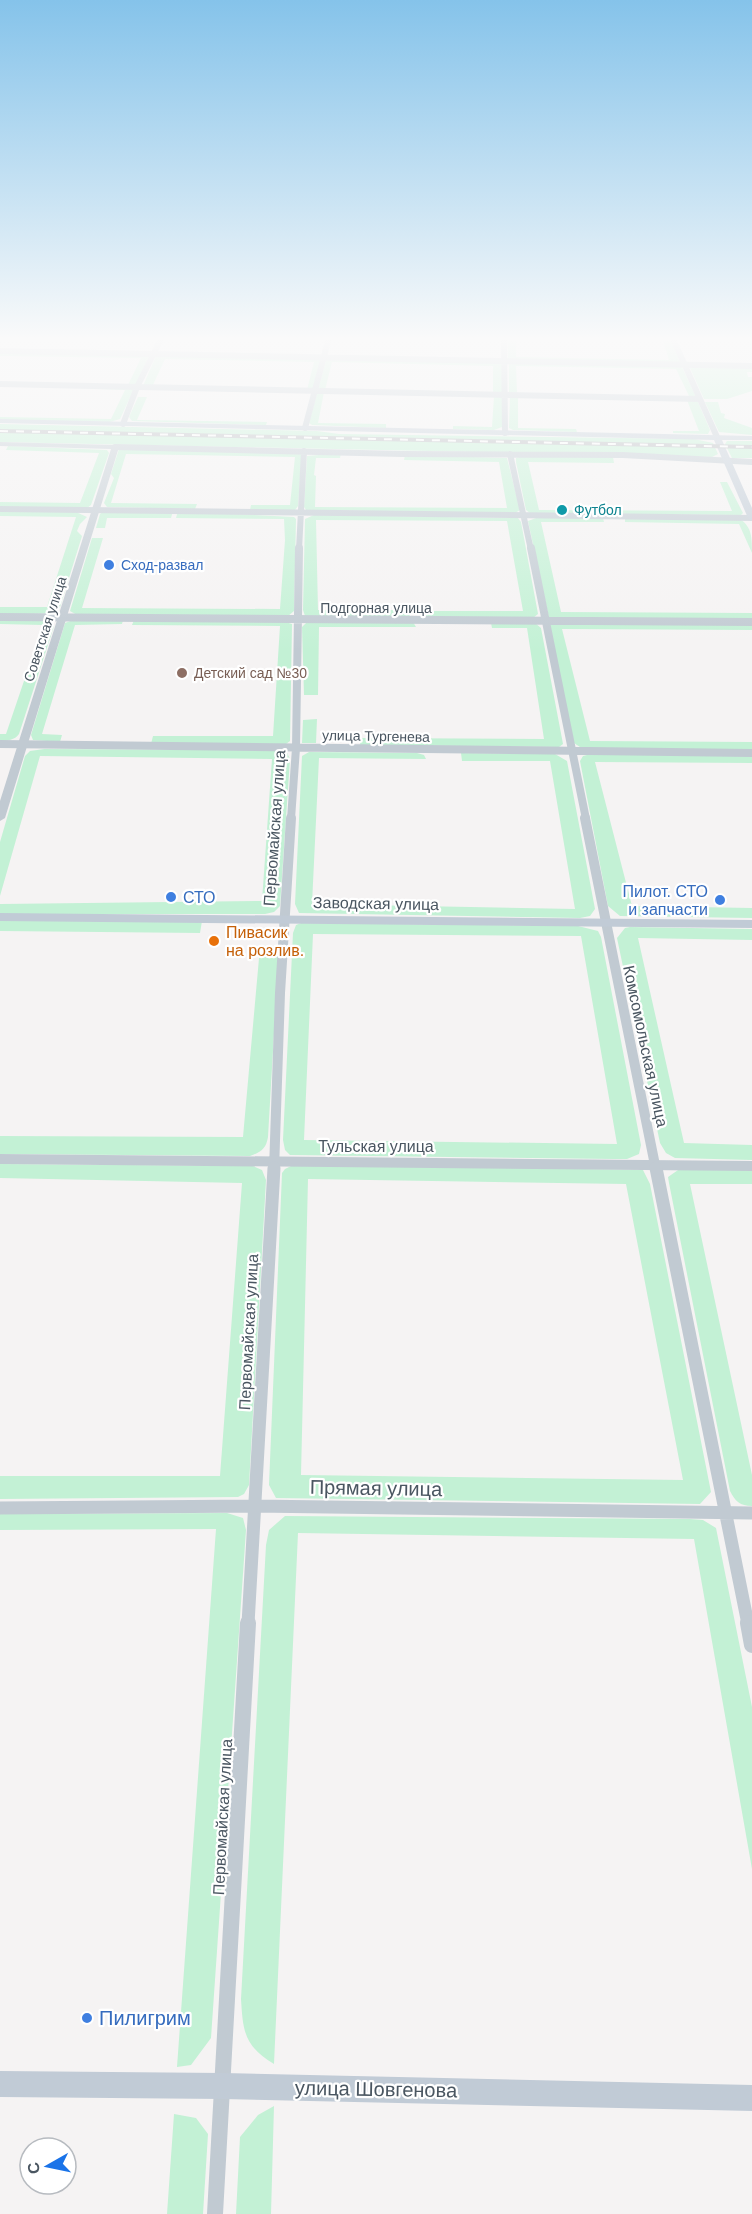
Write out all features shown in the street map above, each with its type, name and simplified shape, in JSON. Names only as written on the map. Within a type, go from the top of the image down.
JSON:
[{"type":"main road","points":[[720,444],[752,518]]},
{"type":"main road","name":"Заводская улица","points":[[0,917],[752,924]]},
{"type":"main road","name":"улица Шовгенова","points":[[0,2084],[223,2086],[752,2098]]},
{"type":"street","points":[[12,444],[623,455],[752,462]]},
{"type":"street","name":"Советская улица","points":[[0,818],[116,447]]},
{"type":"street","name":"Первомайская улица","points":[[215,2214],[296,748],[300,513],[304,451]]},
{"type":"street","name":"Комсомольская улица","points":[[510,454],[752,1645]]},
{"type":"street","points":[[0,509],[752,518]]},
{"type":"street","name":"Подгорная улица","points":[[0,617],[752,622]]},
{"type":"street","name":"улица Тургенева","points":[[0,744],[752,753]]},
{"type":"street","name":"Тульская улица","points":[[0,1159],[752,1166]]},
{"type":"street","name":"Прямая улица","points":[[0,1508],[255,1506],[752,1513]]},
{"type":"green space","points":[[110,444],[714,444],[718,454],[712,457]]},
{"type":"green space","points":[[725,444],[752,444],[752,458],[732,458]]},
{"type":"green space","points":[[8,446],[107,450],[109,453],[91,505],[87,508],[0,507],[0,502],[80,503],[99,453],[6,450]]},
{"type":"green space","points":[[119,449],[302,452],[298,506],[295,510],[250,510],[251,505],[290,505],[295,457],[126,454],[111,503],[197,504],[195,509],[107,507],[104,503],[114,478],[111,474]]},
{"type":"green space","points":[[341,453],[340,458],[316,458],[315,507],[507,508],[499,462],[404,460],[405,455],[507,458],[520,510],[515,513],[306,510],[304,507],[307,456]]},
{"type":"green space","points":[[613,457],[614,463],[528,462],[539,510],[732,511],[720,482],[727,482],[743,513],[741,515],[530,513],[526,510],[516,462],[516,458]]},
{"type":"green space","points":[[0,511],[76,512],[87,517],[77,531],[82,536],[60,607],[55,613],[0,615],[0,607],[47,607],[76,517],[0,516]]},
{"type":"green space","points":[[173,511],[171,518],[107,518],[105,528],[96,528],[100,514],[103,512]]},
{"type":"green space","points":[[178,511],[294,517],[296,519],[294,611],[288,616],[77,615],[70,611],[92,538],[103,538],[82,608],[280,609],[285,540],[284,519],[176,518]]},
{"type":"green space","points":[[314,515],[518,518],[521,522],[538,614],[533,618],[423,619],[422,611],[523,611],[507,521],[316,520],[318,610],[410,610],[410,618],[305,616],[303,610],[305,519]]},
{"type":"green space","points":[[536,518],[603,518],[604,522],[541,522],[561,612],[752,613],[752,620],[549,618],[528,521]]},
{"type":"green space","points":[[625,518],[741,520],[749,530],[752,553],[739,524],[625,522]]},
{"type":"green space","points":[[0,619],[51,620],[54,626],[19,734],[13,739],[0,741],[0,734],[6,734],[43,625],[0,624]]},
{"type":"green space","points":[[73,620],[123,620],[122,624],[75,625],[42,734],[62,735],[60,742],[33,740],[31,735],[65,623]]},
{"type":"green space","points":[[134,620],[282,621],[292,624],[290,741],[286,744],[151,744],[153,736],[273,736],[280,626],[132,625]]},
{"type":"green space","points":[[307,622],[413,622],[416,627],[319,627],[318,695],[304,695],[302,627]]},
{"type":"green space","points":[[491,623],[535,623],[541,628],[563,744],[559,747],[360,745],[361,738],[544,739],[527,628],[492,628]]},
{"type":"green space","points":[[551,624],[752,624],[752,630],[562,629],[590,741],[752,742],[752,750],[583,749],[574,743],[548,627]]},
{"type":"green space","points":[[317,719],[316,743],[302,743],[303,720]]},
{"type":"green space","points":[[44,749],[276,750],[287,753],[290,759],[280,906],[274,912],[265,914],[0,914],[0,904],[262,901],[272,759],[40,756],[0,896],[0,842],[25,756],[30,751]]},
{"type":"green space","points":[[309,752],[417,753],[424,755],[426,759],[319,758],[312,904],[575,909],[550,761],[462,761],[461,753],[555,754],[567,761],[595,909],[590,916],[580,918],[299,913],[295,904],[302,756]]},
{"type":"green space","points":[[591,754],[752,756],[752,763],[595,762],[632,906],[752,908],[752,918],[620,916],[608,906],[580,761],[583,756]]},
{"type":"green space","points":[[0,921],[202,921],[200,933],[0,931]]},
{"type":"green space","points":[[301,923],[578,926],[598,931],[641,1145],[639,1154],[627,1159],[290,1155],[285,1150],[283,1140],[293,933],[296,925]],"holes":[[[313,934],[581,936],[617,1144],[304,1140]]]},
{"type":"green space","points":[[625,928],[752,929],[752,940],[638,938],[684,1143],[752,1145],[752,1160],[675,1158],[666,1153],[660,1143],[617,938]]},
{"type":"green space","points":[[260,947],[279,947],[268,1137],[260,1151],[250,1156],[0,1154],[0,1136],[243,1137]]},
{"type":"green space","points":[[0,1164],[253,1166],[262,1170],[266,1180],[249,1485],[244,1494],[238,1497],[0,1499],[0,1476],[220,1476],[242,1183],[0,1178]]},
{"type":"green space","points":[[295,1164],[643,1170],[650,1184],[711,1492],[700,1504],[276,1498],[269,1485],[282,1173]],"holes":[[[308,1179],[626,1184],[683,1480],[301,1475]]]},
{"type":"green space","points":[[681,1168],[752,1169],[752,1184],[690,1184],[752,1475],[752,1506],[738,1502],[730,1491],[668,1177]]},
{"type":"green space","points":[[227,1513],[243,1518],[246,1530],[211,2038],[191,2065],[177,2067],[216,1529],[0,1530],[0,1514]]},
{"type":"green space","points":[[285,1516],[690,1519],[703,1520],[716,1528],[752,1707],[752,1869],[694,1539],[298,1533],[274,2064],[256,2051],[244,2029],[241,1999],[266,1545],[269,1530]]},
{"type":"green space","points":[[274,2106],[271,2214],[236,2214],[240,2137],[258,2115]]},
{"type":"green space","points":[[174,2114],[196,2118],[208,2134],[203,2214],[167,2214]]},
{"type":"railway","points":[[626,444],[752,447]]},
{"type":"place","name":"Футбол","points":[[562,510]]},
{"type":"place","name":"Сход-развал","points":[[109,565]]},
{"type":"place","name":"Детский сад №30","points":[[182,673]]},
{"type":"place","name":"СТО","points":[[171,897]]},
{"type":"place","name":"Пилот. СТО и запчасти","points":[[720,900]]},
{"type":"place","name":"Пивасик на розлив.","points":[[214,941]]},
{"type":"place","name":"Пилигрим","points":[[87,2018]]}]
